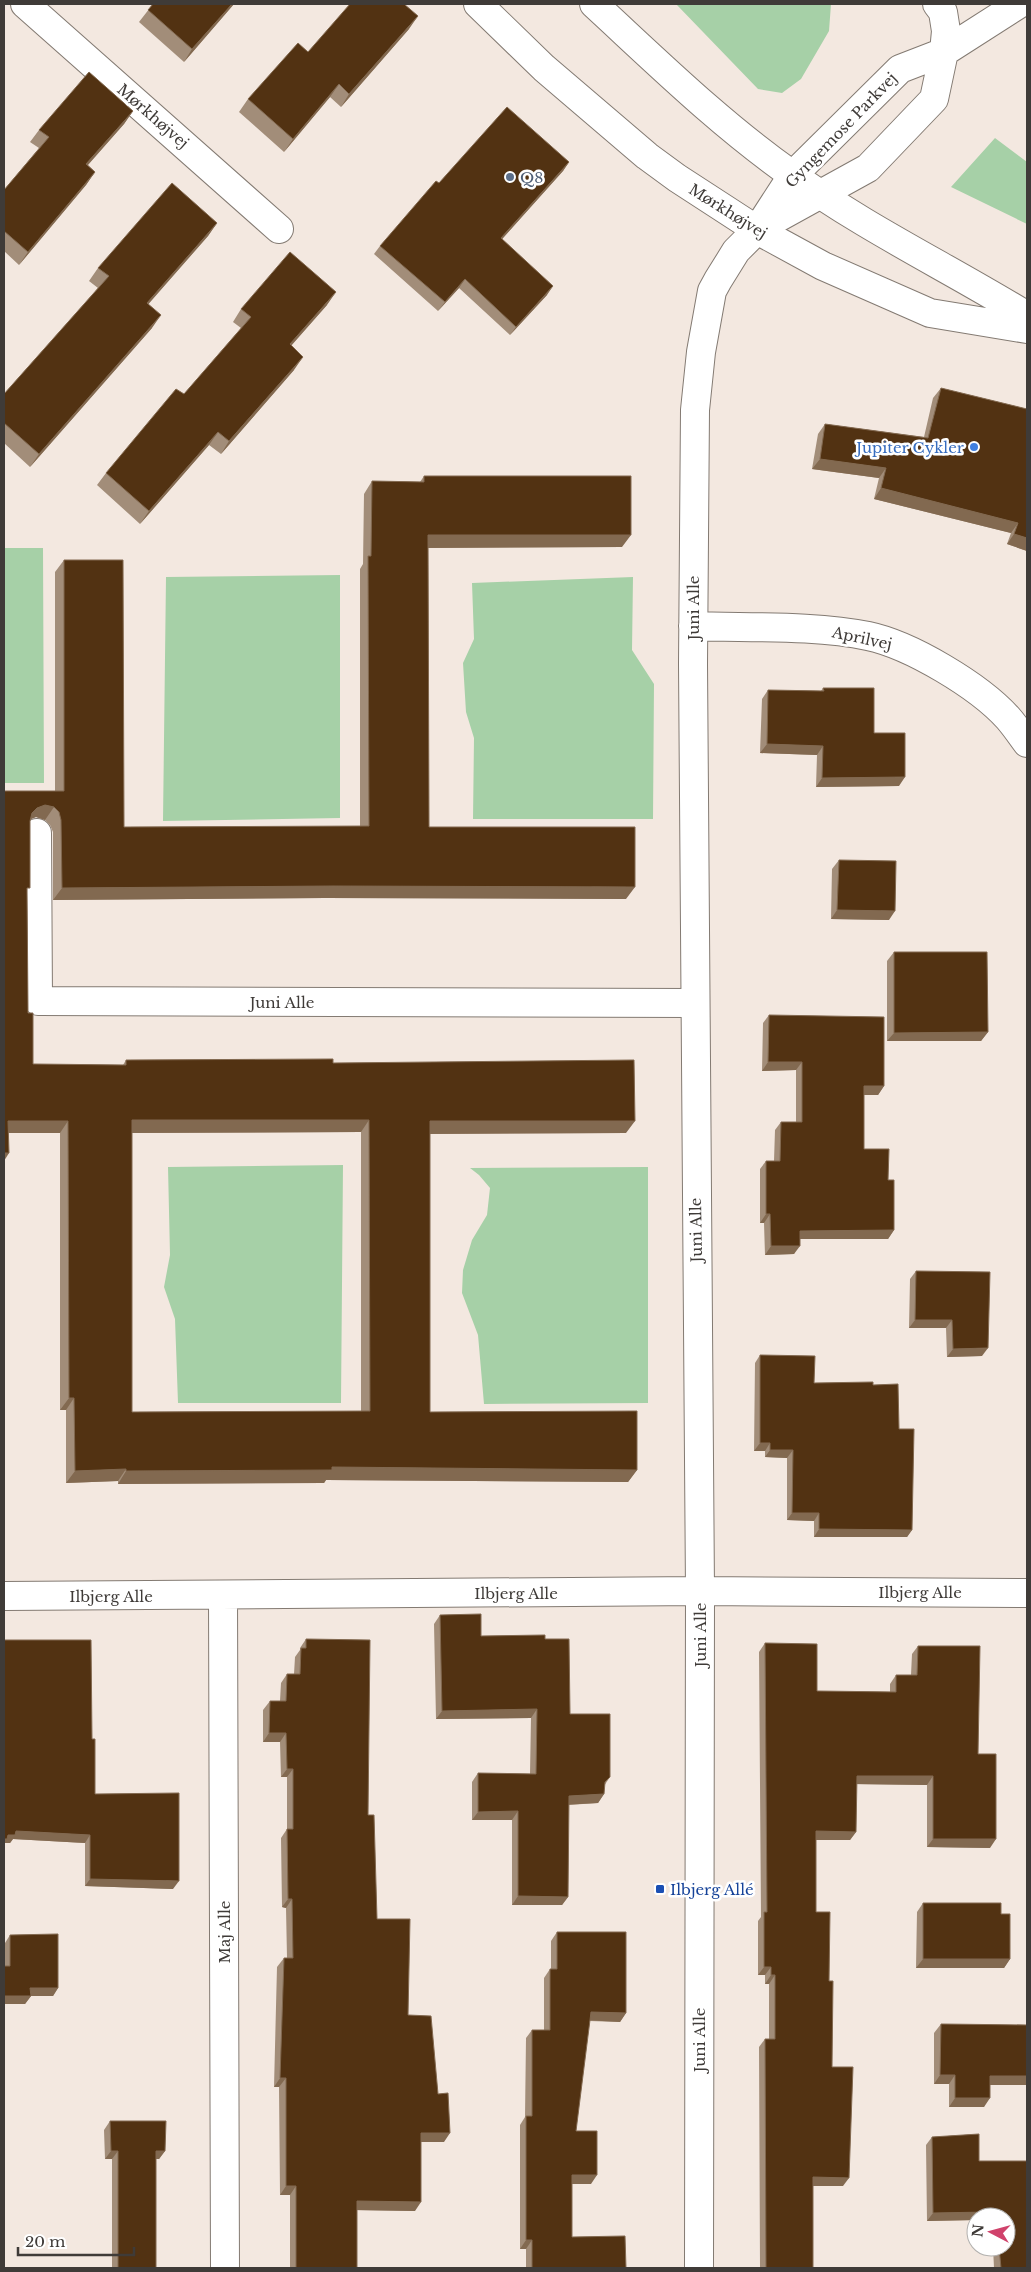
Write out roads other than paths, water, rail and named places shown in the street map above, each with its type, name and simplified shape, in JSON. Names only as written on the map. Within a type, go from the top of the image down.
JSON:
[{"type":"street","name":"Mørkhøjvej","points":[[25,4],[280,228]]},
{"type":"street","name":"Mørkhøjvej","points":[[478,4],[544,68],[647,156],[677,178],[757,230],[823,266],[930,313],[1027,329]]},
{"type":"street","points":[[594,4],[728,128],[792,176],[902,245],[968,280],[1027,316]]},
{"type":"street","name":"Gyngemose Parkvej","points":[[757,230],[868,168],[934,99],[944,52],[946,31],[943,12],[937,4]]},
{"type":"street","name":"Gyngemose Parkvej","points":[[757,230],[792,176],[900,69],[944,52],[1019,4]]},
{"type":"street","name":"Juni Alle","points":[[699,2268],[700,1591],[694,1003],[693,626],[695,410],[701,352],[712,291],[736,252],[757,230]]},
{"type":"street","name":"Aprilvej","points":[[693,626],[828,631],[868,636],[894,644],[916,653],[968,684],[1008,717],[1027,743]]},
{"type":"street","name":"Juni Alle","points":[[37,833],[38,1001],[694,1003]]},
{"type":"street","name":"Ilbjerg Alle","points":[[4,1596],[700,1591],[1027,1593]]},
{"type":"street","name":"Maj Alle","points":[[223,1595],[225,2268]]},
{"type":"place","name":"Q8","points":[[510,177]]},
{"type":"place","name":"Jupiter Cykler","points":[[974,447]]},
{"type":"place","name":"Ilbjerg Allé","points":[[660,1889]]}]
